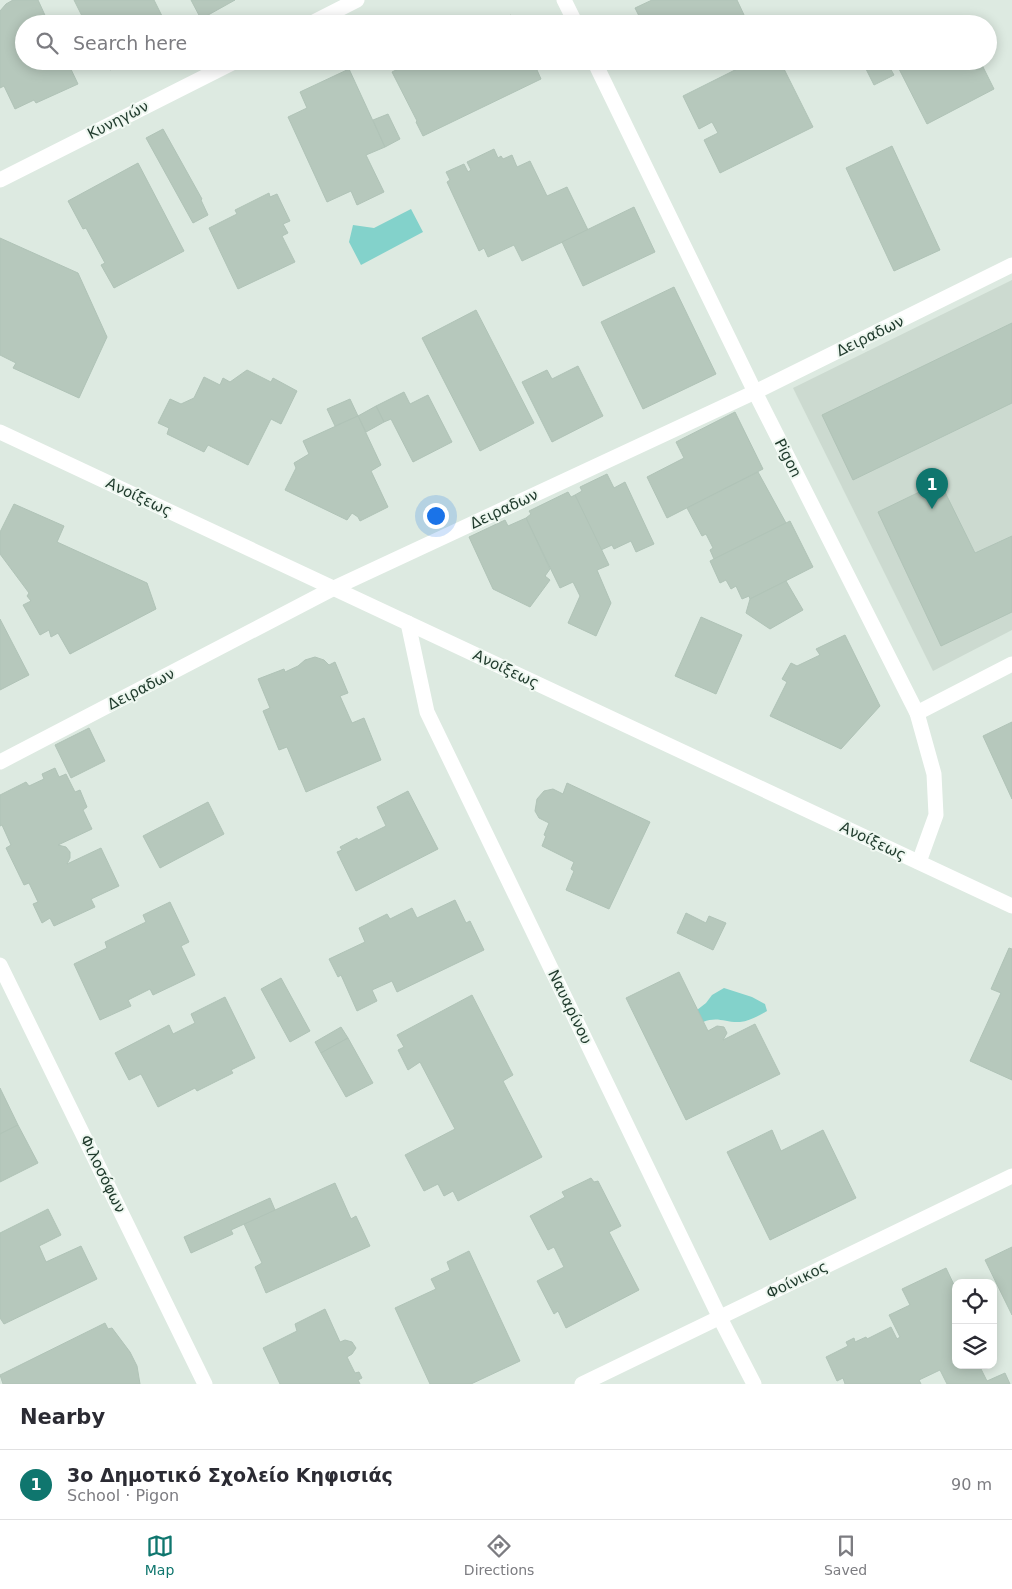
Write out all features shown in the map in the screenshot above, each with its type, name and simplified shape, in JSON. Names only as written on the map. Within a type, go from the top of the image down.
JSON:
[{"type":"street","points":[[328,15],[357,0]]},
{"type":"street","points":[[564,0],[572,15]]},
{"type":"street","name":"Κυνηγών","points":[[0,180],[218,70]]},
{"type":"street","name":"Pigon","points":[[598,70],[755,392],[917,713],[934,774],[936,815],[918,862]]},
{"type":"street","name":"Δειραδων","points":[[0,762],[334,588],[755,392],[1012,265]]},
{"type":"street","name":"Ανοίξεως","points":[[0,432],[1012,906]]},
{"type":"street","name":"Ναυαρίνου","points":[[408,623],[427,712],[720,1318],[754,1384]]},
{"type":"street","points":[[917,713],[1012,664]]},
{"type":"street","name":"Φιλοσόφων","points":[[0,965],[205,1384]]},
{"type":"street","name":"Φοίνικος","points":[[582,1384],[1012,1176]]},
{"type":"shaded area","points":[[1012,280],[1012,630],[933,671],[793,388]]},
{"type":"water","points":[[411,209],[423,232],[361,265],[349,242],[353,225],[374,228]]},
{"type":"water","points":[[724,988],[752,997],[765,1004],[767,1011],[744,1021],[708,1020],[703,1022],[697,1010],[712,995]]},
{"type":"building","points":[[13,0],[38,0],[45,15],[15,15],[15,70],[71,70],[78,84],[36,103],[34,100],[15,109],[4,86],[0,88],[0,11]]},
{"type":"building","points":[[74,0],[154,0],[162,15],[82,15]]},
{"type":"building","points":[[191,0],[235,0],[208,15],[199,15]]},
{"type":"building","points":[[652,0],[737,0],[744,15],[638,15],[635,8]]},
{"type":"building","points":[[349,70],[385,147],[366,155],[384,192],[357,205],[351,191],[327,202],[288,117],[307,108],[300,92]]},
{"type":"building","points":[[396,70],[537,70],[541,79],[423,136],[392,72]]},
{"type":"building","points":[[735,70],[784,70],[813,127],[720,173],[704,140],[718,133],[712,122],[699,129],[683,96]]},
{"type":"building","points":[[866,70],[891,70],[894,75],[874,85]]},
{"type":"building","points":[[900,70],[984,70],[994,89],[927,124]]},
{"type":"building","points":[[388,114],[400,139],[385,147],[373,120]]},
{"type":"building","points":[[163,129],[202,199],[208,215],[193,223],[146,138]]},
{"type":"building","points":[[892,146],[940,250],[894,271],[846,168]]},
{"type":"building","points":[[494,149],[498,158],[501,156],[503,159],[512,155],[517,167],[530,161],[547,196],[567,187],[588,230],[522,261],[514,245],[488,257],[484,248],[479,251],[447,182],[450,180],[446,172],[464,164],[468,172],[471,170],[467,162]]},
{"type":"building","points":[[138,163],[184,251],[114,288],[101,265],[105,263],[86,228],[83,229],[68,201]]},
{"type":"building","points":[[269,193],[270,197],[277,194],[290,221],[283,224],[288,233],[282,236],[295,262],[238,289],[209,228],[237,214],[235,210]]},
{"type":"building","points":[[634,207],[655,252],[583,286],[562,242]]},
{"type":"building","points":[[0,238],[78,273],[107,337],[79,398],[13,368],[16,363],[0,355]]},
{"type":"building","points":[[674,287],[716,374],[643,409],[601,322]]},
{"type":"building","points":[[476,310],[534,423],[480,451],[422,338]]},
{"type":"building","points":[[1012,323],[1012,403],[853,480],[822,415]]},
{"type":"building","points":[[578,366],[603,416],[552,442],[522,382],[547,370],[552,379]]},
{"type":"building","points":[[247,370],[271,382],[273,378],[297,391],[281,424],[271,419],[248,465],[208,445],[204,452],[167,434],[169,428],[158,423],[170,399],[181,404],[194,398],[204,377],[220,385],[223,378],[230,382]]},
{"type":"building","points":[[404,392],[410,404],[428,395],[452,442],[413,462],[391,419],[384,422],[376,406]]},
{"type":"building","points":[[350,399],[358,416],[335,426],[327,409]]},
{"type":"building","points":[[376,406],[384,422],[366,432],[358,416]]},
{"type":"building","points":[[735,412],[763,469],[667,518],[647,477],[684,458],[676,442]]},
{"type":"building","points":[[358,416],[381,465],[371,471],[388,507],[360,521],[352,513],[347,520],[285,490],[296,468],[294,463],[309,454],[303,441]]},
{"type":"building","points":[[758,472],[786,523],[714,559],[710,550],[713,548],[706,534],[702,536],[687,508]]},
{"type":"building","points":[[607,474],[614,488],[625,482],[654,544],[636,552],[631,541],[614,549],[612,545],[601,550],[575,495],[582,491],[580,487]]},
{"type":"building","points":[[940,482],[975,553],[1012,536],[1012,612],[941,646],[878,512]]},
{"type":"building","points":[[568,492],[571,497],[575,495],[609,565],[597,570],[611,603],[596,636],[568,623],[580,596],[573,582],[560,588],[526,518],[531,514],[529,511]]},
{"type":"building","points":[[14,504],[64,526],[57,542],[147,583],[156,609],[70,654],[58,633],[51,637],[49,630],[40,635],[23,605],[31,601],[27,596],[29,593],[0,554],[0,532]]},
{"type":"building","points":[[526,518],[550,569],[545,576],[550,580],[530,607],[493,589],[469,537],[505,520],[508,526]]},
{"type":"building","points":[[790,521],[813,567],[750,599],[749,596],[742,599],[736,586],[731,589],[726,580],[720,583],[710,561]]},
{"type":"building","points":[[786,581],[803,610],[770,629],[746,613],[750,599]]},
{"type":"building","points":[[701,617],[742,635],[716,694],[675,676]]},
{"type":"building","points":[[0,619],[29,675],[0,690]]},
{"type":"building","points":[[845,635],[880,706],[841,749],[770,716],[787,682],[782,679],[791,663],[797,666],[820,655],[816,649]]},
{"type":"building","points":[[315,657],[324,660],[329,665],[335,662],[348,693],[340,696],[352,723],[364,718],[381,760],[306,792],[287,747],[279,750],[263,711],[270,708],[258,679],[284,669],[285,672],[298,666],[305,660]]},
{"type":"building","points":[[1012,722],[1012,799],[983,736]]},
{"type":"building","points":[[89,728],[105,761],[71,778],[55,745]]},
{"type":"building","points":[[55,768],[59,777],[66,774],[75,792],[80,790],[87,807],[83,810],[92,829],[58,845],[66,847],[70,852],[67,864],[101,848],[119,886],[91,899],[95,907],[54,926],[50,918],[42,923],[33,904],[38,902],[29,883],[24,885],[6,848],[11,845],[2,825],[0,826],[0,795],[26,782],[29,786],[44,779],[42,774]]},
{"type":"building","points":[[567,783],[650,822],[609,909],[566,890],[574,871],[571,869],[574,862],[542,846],[549,823],[539,818],[535,811],[537,799],[544,791],[553,789],[563,794]]},
{"type":"building","points":[[408,791],[438,849],[356,891],[337,852],[342,850],[340,847],[386,826],[377,807]]},
{"type":"building","points":[[208,802],[224,834],[160,868],[143,836]]},
{"type":"building","points":[[455,900],[466,923],[470,921],[484,950],[397,992],[392,981],[372,990],[377,1001],[357,1011],[341,975],[338,977],[329,959],[365,942],[359,928],[387,914],[390,919],[412,908],[417,918]]},
{"type":"building","points":[[170,902],[189,942],[181,946],[195,975],[153,995],[150,989],[128,1000],[131,1006],[100,1020],[74,964],[107,948],[105,942],[146,922],[143,915]]},
{"type":"building","points":[[686,913],[706,923],[709,916],[726,923],[713,950],[677,933]]},
{"type":"building","points":[[1009,948],[1012,949],[1012,1080],[970,1061],[1001,993],[991,989]]},
{"type":"building","points":[[679,972],[708,1031],[717,1026],[724,1027],[727,1033],[723,1040],[755,1024],[780,1074],[686,1120],[626,998]]},
{"type":"building","points":[[281,978],[310,1031],[290,1042],[261,989]]},
{"type":"building","points":[[472,995],[513,1075],[503,1081],[542,1157],[458,1201],[453,1191],[444,1196],[438,1184],[424,1191],[405,1155],[455,1129],[420,1062],[408,1070],[398,1050],[404,1047],[397,1035]]},
{"type":"building","points":[[225,997],[255,1058],[231,1070],[233,1073],[197,1091],[195,1088],[158,1107],[141,1074],[129,1080],[115,1053],[169,1025],[173,1034],[195,1023],[191,1014]]},
{"type":"building","points":[[341,1027],[348,1038],[321,1053],[315,1042]]},
{"type":"building","points":[[348,1038],[373,1083],[346,1097],[321,1053]]},
{"type":"building","points":[[0,1088],[18,1125],[0,1134]]},
{"type":"building","points":[[18,1125],[38,1163],[0,1182],[0,1134]]},
{"type":"building","points":[[772,1130],[781,1151],[823,1130],[856,1198],[770,1240],[727,1152]]},
{"type":"building","points":[[591,1178],[594,1182],[598,1181],[621,1226],[609,1232],[639,1290],[566,1328],[558,1311],[554,1314],[537,1281],[564,1267],[554,1247],[548,1250],[530,1216],[565,1197],[562,1192]]},
{"type":"building","points":[[335,1183],[351,1219],[356,1216],[370,1246],[266,1293],[255,1267],[262,1263],[244,1224]]},
{"type":"building","points":[[270,1198],[275,1210],[231,1230],[233,1234],[191,1253],[184,1237]]},
{"type":"building","points":[[48,1209],[61,1235],[39,1246],[46,1262],[81,1246],[97,1279],[4,1324],[0,1318],[0,1233]]},
{"type":"building","points":[[1012,1247],[1012,1315],[997,1284],[997,1279],[994,1279],[985,1260]]},
{"type":"building","points":[[469,1251],[520,1361],[471,1384],[430,1384],[395,1308],[436,1289],[431,1279],[450,1270],[447,1262]]},
{"type":"building","points":[[946,1268],[952,1281],[952,1369],[981,1369],[987,1381],[1005,1373],[1010,1384],[947,1384],[940,1370],[919,1380],[921,1384],[845,1384],[843,1378],[837,1381],[826,1357],[848,1346],[846,1342],[854,1338],[855,1342],[866,1337],[867,1339],[891,1327],[897,1339],[900,1337],[889,1315],[910,1305],[902,1289]]},
{"type":"building","points":[[325,1309],[340,1342],[345,1340],[352,1342],[356,1348],[347,1357],[355,1373],[359,1372],[362,1378],[358,1380],[360,1384],[280,1384],[263,1348],[297,1331],[295,1324]]},
{"type":"building","points":[[105,1323],[108,1329],[112,1328],[130,1352],[137,1366],[140,1384],[3,1384],[0,1375]]},
{"type":"place","name":"3ο Δημοτικό Σχολείο Κηφισιάς","points":[[932,509]]}]
